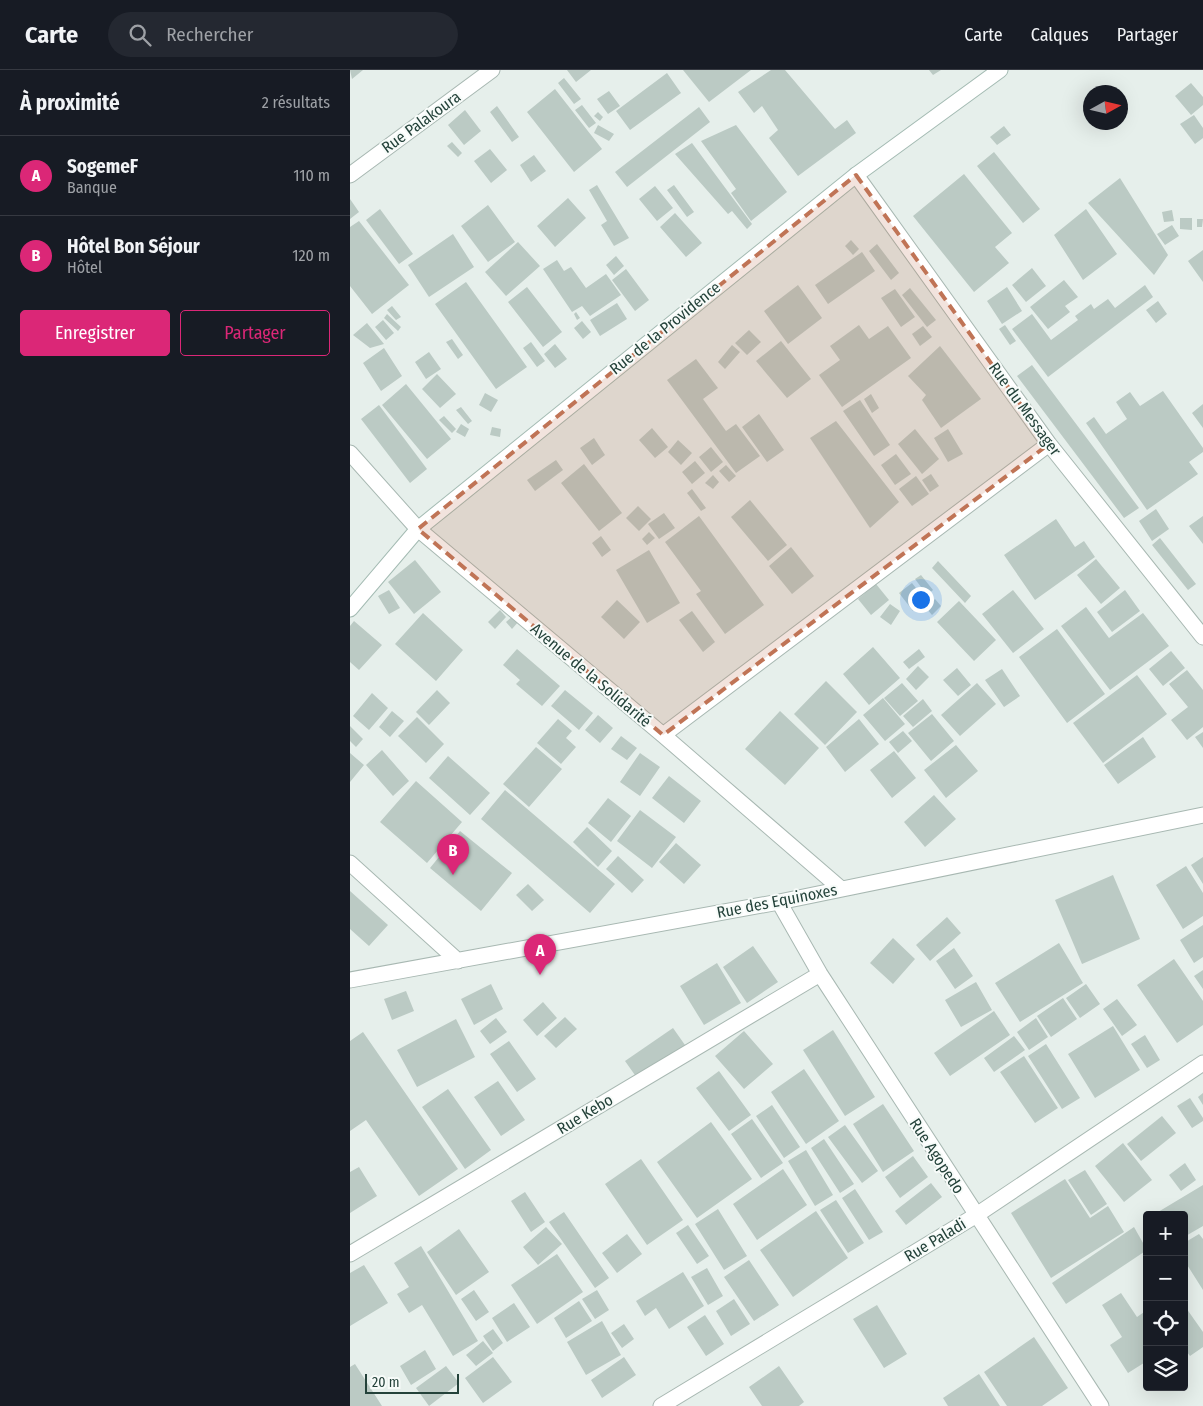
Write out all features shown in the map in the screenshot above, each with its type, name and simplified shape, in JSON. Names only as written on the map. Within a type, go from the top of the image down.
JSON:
[{"type":"street","name":"Rue Palakoura","points":[[350,175],[492,70]]},
{"type":"street","name":"Rue de la Providence","points":[[350,609],[418,529],[856,175],[1000,70]]},
{"type":"street","name":"Rue du Messager","points":[[856,175],[1049,444],[1203,637]]},
{"type":"street","points":[[663,735],[1049,444]]},
{"type":"street","name":"Avenue de la Solidarité","points":[[350,452],[418,529],[663,735],[840,888]]},
{"type":"street","name":"Rue des Equinoxes","points":[[350,980],[779,902],[1203,815]]},
{"type":"street","points":[[350,863],[458,961]]},
{"type":"street","name":"Rue Agopedo","points":[[779,902],[820,974],[975,1216],[1101,1406]]},
{"type":"street","name":"Rue Kebo","points":[[350,1254],[820,974]]},
{"type":"street","name":"Rue Paladi","points":[[660,1406],[975,1216],[1203,1062]]},
{"type":"highlighted area","points":[[856,175],[1049,444],[663,735],[418,529]]},
{"type":"building","points":[[350,70],[363,70],[352,79]]},
{"type":"building","points":[[567,70],[591,70],[576,82]]},
{"type":"building","points":[[683,70],[751,70],[709,102]]},
{"type":"building","points":[[771,70],[785,70],[835,129],[847,120],[856,133],[798,176],[769,138],[778,130],[762,106],[754,113],[738,92]]},
{"type":"building","points":[[929,70],[941,70],[933,75]]},
{"type":"building","points":[[667,73],[681,93],[630,130],[616,111]]},
{"type":"building","points":[[564,78],[581,99],[574,104],[558,83]]},
{"type":"building","points":[[1191,83],[1203,97],[1203,105],[1191,115],[1175,96]]},
{"type":"building","points":[[555,89],[602,149],[574,172],[527,112]]},
{"type":"building","points":[[609,91],[620,106],[608,114],[597,99]]},
{"type":"building","points":[[582,105],[596,123],[589,128],[575,110]]},
{"type":"building","points":[[497,106],[519,137],[512,142],[490,112]]},
{"type":"building","points":[[699,107],[710,122],[627,187],[615,172]]},
{"type":"building","points":[[465,110],[481,131],[464,145],[448,125]]},
{"type":"building","points":[[598,112],[603,117],[600,121],[594,116]]},
{"type":"building","points":[[1194,115],[1203,128],[1203,138],[1195,144],[1180,124]]},
{"type":"building","points":[[598,125],[614,134],[609,141],[594,133]]},
{"type":"building","points":[[736,125],[787,192],[751,221],[731,193],[736,189],[701,141]]},
{"type":"building","points":[[1004,126],[1011,135],[997,145],[990,137]]},
{"type":"building","points":[[452,142],[462,153],[458,157],[447,146]]},
{"type":"building","points":[[692,143],[752,224],[747,229],[732,211],[728,214],[675,154]]},
{"type":"building","points":[[490,149],[507,170],[491,183],[474,161]]},
{"type":"building","points":[[994,152],[1040,209],[1023,223],[977,166]]},
{"type":"building","points":[[534,155],[546,171],[531,182],[520,165]]},
{"type":"building","points":[[964,174],[1012,233],[995,247],[1009,263],[974,292],[913,216]]},
{"type":"building","points":[[1120,178],[1168,255],[1154,275],[1088,203]]},
{"type":"building","points":[[597,185],[629,238],[614,246],[601,225],[607,221],[589,190]]},
{"type":"building","points":[[674,185],[694,212],[687,217],[667,190]]},
{"type":"building","points":[[655,186],[673,208],[657,221],[639,199]]},
{"type":"building","points":[[568,198],[586,218],[555,247],[537,226]]},
{"type":"building","points":[[350,199],[359,212],[350,219]]},
{"type":"building","points":[[488,205],[515,242],[488,262],[461,226]]},
{"type":"building","points":[[380,209],[413,254],[399,264],[366,220]]},
{"type":"building","points":[[1086,209],[1117,254],[1083,280],[1054,235]]},
{"type":"building","points":[[1172,210],[1174,221],[1164,222],[1162,212]]},
{"type":"building","points":[[675,213],[702,243],[686,257],[660,227]]},
{"type":"building","points":[[1180,218],[1192,218],[1192,230],[1180,229]]},
{"type":"building","points":[[1197,219],[1203,219],[1202,227],[1197,227]]},
{"type":"building","points":[[359,221],[409,285],[372,314],[350,286],[350,227]]},
{"type":"building","points":[[1172,225],[1179,236],[1165,245],[1157,234]]},
{"type":"building","points":[[453,234],[474,267],[429,297],[408,265]]},
{"type":"building","points":[[851,240],[859,249],[853,255],[845,246]]},
{"type":"building","points":[[518,242],[540,266],[506,296],[485,272]]},
{"type":"building","points":[[877,244],[899,273],[891,280],[869,251]]},
{"type":"building","points":[[1203,250],[1203,282],[1188,261]]},
{"type":"building","points":[[862,252],[875,271],[828,304],[815,285]]},
{"type":"building","points":[[616,256],[624,266],[614,275],[606,265]]},
{"type":"building","points":[[557,260],[564,271],[571,267],[586,288],[606,274],[621,295],[590,316],[582,306],[572,312],[543,269]]},
{"type":"building","points":[[1032,268],[1046,286],[1026,302],[1012,285]]},
{"type":"building","points":[[626,269],[649,300],[635,311],[612,280]]},
{"type":"building","points":[[1064,280],[1078,297],[1065,306],[1070,312],[1048,329],[1030,307]]},
{"type":"building","points":[[466,282],[527,367],[496,389],[435,304]]},
{"type":"building","points":[[798,285],[822,318],[788,344],[764,311]]},
{"type":"building","points":[[1145,285],[1153,297],[1048,377],[1012,329],[1032,314],[1051,340],[1078,320],[1075,316],[1091,304],[1094,309],[1108,299],[1115,308]]},
{"type":"building","points":[[527,287],[562,332],[543,347],[508,302]]},
{"type":"building","points":[[1007,287],[1022,311],[1002,324],[987,301]]},
{"type":"building","points":[[910,288],[936,320],[927,327],[902,295]]},
{"type":"building","points":[[895,289],[915,317],[901,327],[881,298]]},
{"type":"building","points":[[1158,301],[1167,314],[1156,323],[1146,310]]},
{"type":"building","points":[[617,303],[627,319],[600,336],[590,320]]},
{"type":"building","points":[[392,306],[401,317],[396,320],[387,310]]},
{"type":"building","points":[[576,312],[580,318],[577,320],[574,314]]},
{"type":"building","points":[[387,314],[401,327],[398,331],[384,318]]},
{"type":"building","points":[[383,320],[394,333],[386,340],[375,327]]},
{"type":"building","points":[[582,321],[591,332],[583,339],[574,328]]},
{"type":"building","points":[[367,323],[384,344],[370,348],[353,335]]},
{"type":"building","points":[[859,325],[869,339],[888,326],[911,358],[842,407],[819,375],[840,360],[830,346]]},
{"type":"building","points":[[1005,325],[1016,341],[1010,345],[999,329]]},
{"type":"building","points":[[923,326],[932,337],[920,346],[912,334]]},
{"type":"building","points":[[749,330],[761,342],[747,355],[735,343]]},
{"type":"building","points":[[452,339],[463,355],[458,359],[446,342]]},
{"type":"building","points":[[781,341],[811,379],[787,398],[756,361]]},
{"type":"building","points":[[531,342],[545,361],[537,367],[523,348]]},
{"type":"building","points":[[555,344],[567,359],[555,368],[544,354]]},
{"type":"building","points":[[732,345],[740,352],[725,369],[718,362]]},
{"type":"building","points":[[940,346],[981,399],[941,428],[922,400],[926,395],[908,376]]},
{"type":"building","points":[[384,348],[402,376],[381,391],[363,363]]},
{"type":"building","points":[[429,352],[441,369],[426,379],[415,362]]},
{"type":"building","points":[[696,359],[718,388],[703,399],[726,431],[736,424],[760,456],[736,473],[667,380]]},
{"type":"building","points":[[1032,365],[1139,508],[1124,518],[1017,376]]},
{"type":"building","points":[[437,374],[456,394],[440,408],[422,389]]},
{"type":"building","points":[[406,384],[451,439],[427,459],[382,405]]},
{"type":"building","points":[[1163,391],[1203,448],[1203,452],[1189,462],[1198,474],[1147,510],[1086,423],[1094,417],[1106,434],[1127,419],[1116,402],[1130,392],[1140,406]]},
{"type":"building","points":[[485,393],[498,400],[491,412],[479,405]]},
{"type":"building","points":[[871,394],[879,408],[872,413],[864,399]]},
{"type":"building","points":[[860,400],[890,445],[874,456],[843,411]]},
{"type":"building","points":[[1203,404],[1203,428],[1192,413]]},
{"type":"building","points":[[379,405],[427,469],[410,483],[361,419]]},
{"type":"building","points":[[461,407],[472,421],[468,424],[456,410]]},
{"type":"building","points":[[759,414],[784,450],[767,462],[742,427]]},
{"type":"building","points":[[444,416],[456,429],[452,433],[439,420]]},
{"type":"building","points":[[836,421],[899,502],[870,528],[810,438]]},
{"type":"building","points":[[461,424],[469,429],[465,437],[456,432]]},
{"type":"building","points":[[492,427],[501,429],[500,437],[490,435]]},
{"type":"building","points":[[652,428],[668,447],[655,458],[639,440]]},
{"type":"building","points":[[915,429],[939,459],[922,474],[898,444]]},
{"type":"building","points":[[948,429],[963,454],[948,462],[934,438]]},
{"type":"building","points":[[594,438],[605,455],[592,465],[580,448]]},
{"type":"building","points":[[678,440],[692,453],[681,465],[668,452]]},
{"type":"building","points":[[711,447],[723,462],[711,472],[699,457]]},
{"type":"building","points":[[896,454],[911,474],[895,485],[881,465]]},
{"type":"building","points":[[556,460],[563,470],[535,491],[527,480]]},
{"type":"building","points":[[695,461],[705,473],[692,484],[682,472]]},
{"type":"building","points":[[584,464],[622,513],[599,531],[561,483]]},
{"type":"building","points":[[726,465],[736,476],[729,482],[719,471]]},
{"type":"building","points":[[931,474],[939,486],[930,492],[922,480]]},
{"type":"building","points":[[713,475],[719,482],[713,489],[705,483]]},
{"type":"building","points":[[916,476],[929,494],[912,506],[899,489]]},
{"type":"building","points":[[692,489],[706,508],[701,511],[687,493]]},
{"type":"building","points":[[750,500],[787,545],[768,561],[731,517]]},
{"type":"building","points":[[638,506],[651,519],[639,531],[626,518]]},
{"type":"building","points":[[1156,509],[1169,529],[1152,541],[1139,521]]},
{"type":"building","points":[[664,513],[675,528],[659,539],[648,524]]},
{"type":"building","points":[[699,516],[764,605],[725,634],[696,594],[701,591],[665,542]]},
{"type":"building","points":[[1203,516],[1203,544],[1189,526]]},
{"type":"building","points":[[1056,519],[1075,547],[1084,541],[1095,557],[1035,600],[1004,555]]},
{"type":"building","points":[[649,532],[655,538],[647,545],[642,539]]},
{"type":"building","points":[[601,536],[611,550],[602,557],[592,543]]},
{"type":"building","points":[[1160,538],[1196,584],[1188,590],[1152,545]]},
{"type":"building","points":[[791,547],[814,576],[792,594],[769,566]]},
{"type":"building","points":[[649,550],[680,603],[647,623],[616,570]]},
{"type":"building","points":[[1096,559],[1120,588],[1101,604],[1077,575]]},
{"type":"building","points":[[415,560],[441,592],[414,614],[388,582]]},
{"type":"building","points":[[938,561],[971,596],[965,603],[932,568]]},
{"type":"building","points":[[921,575],[933,590],[927,595],[915,579]]},
{"type":"building","points":[[912,583],[926,601],[913,611],[899,593]]},
{"type":"building","points":[[876,584],[889,600],[871,615],[858,599]]},
{"type":"building","points":[[389,590],[400,608],[389,614],[378,596]]},
{"type":"building","points":[[1013,590],[1044,629],[1013,653],[982,614]]},
{"type":"building","points":[[1125,590],[1140,611],[1112,632],[1097,612]]},
{"type":"building","points":[[935,599],[941,606],[932,615],[926,608]]},
{"type":"building","points":[[617,600],[640,622],[624,639],[601,617]]},
{"type":"building","points":[[959,601],[996,640],[974,661],[937,622]]},
{"type":"building","points":[[890,604],[900,611],[891,625],[880,617]]},
{"type":"building","points":[[1086,607],[1109,638],[1143,613],[1169,646],[1110,690],[1061,626]]},
{"type":"building","points":[[500,610],[506,617],[495,629],[488,622]]},
{"type":"building","points":[[692,611],[715,642],[703,652],[679,620]]},
{"type":"building","points":[[423,613],[463,650],[436,681],[395,644]]},
{"type":"building","points":[[514,615],[519,621],[512,629],[506,622]]},
{"type":"building","points":[[354,621],[382,645],[359,670],[350,662],[350,626]]},
{"type":"building","points":[[1057,629],[1105,694],[1067,723],[1019,657]]},
{"type":"building","points":[[873,647],[900,678],[869,705],[843,674]]},
{"type":"building","points":[[517,649],[560,686],[542,706],[516,684],[520,680],[503,665]]},
{"type":"building","points":[[919,649],[925,657],[909,669],[903,662]]},
{"type":"building","points":[[1171,651],[1185,668],[1163,686],[1149,669]]},
{"type":"building","points":[[918,666],[929,677],[916,690],[906,679]]},
{"type":"building","points":[[957,668],[971,685],[958,696],[943,680]]},
{"type":"building","points":[[1002,669],[1020,696],[1004,707],[985,680]]},
{"type":"building","points":[[1187,670],[1203,690],[1203,727],[1187,740],[1171,720],[1188,707],[1169,684]]},
{"type":"building","points":[[1137,675],[1167,714],[1103,763],[1073,723]]},
{"type":"building","points":[[826,681],[857,712],[825,745],[794,714]]},
{"type":"building","points":[[902,683],[918,701],[900,716],[884,698]]},
{"type":"building","points":[[977,683],[996,704],[960,736],[941,715]]},
{"type":"building","points":[[437,690],[450,703],[429,725],[416,712]]},
{"type":"building","points":[[565,690],[593,713],[579,730],[551,706]]},
{"type":"building","points":[[372,693],[388,708],[369,730],[353,716]]},
{"type":"building","points":[[883,698],[905,724],[885,741],[863,715]]},
{"type":"building","points":[[923,699],[932,711],[913,727],[903,716]]},
{"type":"building","points":[[392,711],[404,721],[390,737],[379,727]]},
{"type":"building","points":[[780,711],[819,748],[785,785],[745,749]]},
{"type":"building","points":[[932,714],[954,741],[931,761],[908,733]]},
{"type":"building","points":[[598,715],[613,728],[600,743],[585,730]]},
{"type":"building","points":[[417,717],[444,744],[426,763],[398,736]]},
{"type":"building","points":[[558,719],[572,731],[566,738],[576,747],[561,764],[537,743]]},
{"type":"building","points":[[859,719],[879,744],[845,772],[826,747]]},
{"type":"building","points":[[350,726],[363,739],[356,747],[350,741]]},
{"type":"building","points":[[903,731],[912,741],[898,753],[889,742]]},
{"type":"building","points":[[1203,732],[1203,748],[1195,737]]},
{"type":"building","points":[[621,736],[637,748],[627,760],[611,749]]},
{"type":"building","points":[[1143,737],[1156,757],[1118,784],[1104,765]]},
{"type":"building","points":[[956,745],[978,771],[946,798],[924,770]]},
{"type":"building","points":[[536,747],[562,769],[529,807],[503,784]]},
{"type":"building","points":[[382,750],[409,781],[393,796],[366,765]]},
{"type":"building","points":[[894,751],[916,778],[892,798],[870,770]]},
{"type":"building","points":[[350,753],[364,765],[350,782]]},
{"type":"building","points":[[640,753],[660,767],[640,796],[620,782]]},
{"type":"building","points":[[448,756],[490,793],[470,815],[429,778]]},
{"type":"building","points":[[669,776],[701,801],[684,823],[652,798]]},
{"type":"building","points":[[416,781],[462,822],[427,863],[380,822]]},
{"type":"building","points":[[505,790],[615,884],[590,913],[481,819]]},
{"type":"building","points":[[934,795],[956,819],[925,847],[904,822]]},
{"type":"building","points":[[608,798],[631,816],[611,842],[588,823]]},
{"type":"building","points":[[640,810],[676,837],[652,868],[617,841]]},
{"type":"building","points":[[587,827],[612,851],[598,867],[573,842]]},
{"type":"building","points":[[460,831],[512,873],[481,911],[430,868]]},
{"type":"building","points":[[676,843],[701,865],[684,884],[659,862]]},
{"type":"building","points":[[618,856],[644,880],[632,893],[606,869]]},
{"type":"building","points":[[1203,857],[1203,884],[1191,865]]},
{"type":"building","points":[[1186,866],[1203,893],[1203,916],[1183,929],[1156,885]]},
{"type":"building","points":[[1113,875],[1140,939],[1082,964],[1055,900]]},
{"type":"building","points":[[528,884],[544,900],[532,911],[516,895]]},
{"type":"building","points":[[350,891],[388,925],[369,946],[350,929]]},
{"type":"building","points":[[947,917],[961,933],[930,961],[916,945]]},
{"type":"building","points":[[1203,925],[1203,957],[1194,963],[1180,940]]},
{"type":"building","points":[[893,938],[915,959],[893,984],[870,963]]},
{"type":"building","points":[[1059,943],[1083,983],[1020,1022],[995,983]]},
{"type":"building","points":[[753,946],[778,982],[747,1003],[723,967]]},
{"type":"building","points":[[954,948],[973,976],[955,989],[936,961]]},
{"type":"building","points":[[1174,959],[1203,1001],[1203,1025],[1177,1043],[1137,985]]},
{"type":"building","points":[[717,963],[741,1003],[704,1025],[680,986]]},
{"type":"building","points":[[1203,970],[1203,989],[1194,976]]},
{"type":"building","points":[[976,982],[992,1010],[961,1027],[945,1000]]},
{"type":"building","points":[[491,984],[503,1009],[474,1025],[461,999]]},
{"type":"building","points":[[1086,984],[1100,1004],[1080,1018],[1066,998]]},
{"type":"building","points":[[406,991],[414,1011],[392,1020],[384,999]]},
{"type":"building","points":[[1063,998],[1077,1019],[1051,1037],[1037,1016]]},
{"type":"building","points":[[1117,999],[1137,1025],[1122,1036],[1103,1009]]},
{"type":"building","points":[[543,1002],[557,1018],[537,1036],[523,1020]]},
{"type":"building","points":[[994,1011],[1010,1035],[950,1076],[934,1053]]},
{"type":"building","points":[[565,1017],[577,1029],[556,1048],[544,1036]]},
{"type":"building","points":[[496,1018],[507,1032],[490,1044],[480,1031]]},
{"type":"building","points":[[1036,1018],[1048,1037],[1029,1050],[1017,1032]]},
{"type":"building","points":[[456,1019],[475,1057],[417,1087],[397,1050]]},
{"type":"building","points":[[1113,1026],[1140,1070],[1095,1098],[1068,1054]]},
{"type":"building","points":[[673,1028],[685,1045],[637,1078],[625,1061]]},
{"type":"building","points":[[833,1030],[875,1097],[845,1116],[803,1050]]},
{"type":"building","points":[[744,1031],[773,1064],[744,1089],[715,1056]]},
{"type":"building","points":[[363,1032],[458,1169],[419,1196],[366,1120],[350,1131],[350,1041]]},
{"type":"building","points":[[1145,1035],[1160,1060],[1147,1068],[1131,1044]]},
{"type":"building","points":[[1014,1036],[1025,1050],[994,1072],[984,1058]]},
{"type":"building","points":[[509,1041],[536,1079],[517,1092],[490,1054]]},
{"type":"building","points":[[1046,1044],[1080,1098],[1062,1109],[1028,1056]]},
{"type":"building","points":[[1024,1056],[1058,1108],[1035,1123],[1000,1072]]},
{"type":"building","points":[[804,1069],[839,1121],[806,1144],[771,1092]]},
{"type":"building","points":[[719,1071],[751,1115],[729,1131],[696,1088]]},
{"type":"building","points":[[498,1081],[525,1120],[501,1136],[474,1097]]},
{"type":"building","points":[[448,1089],[491,1150],[465,1169],[422,1107]]},
{"type":"building","points":[[1203,1093],[1203,1105],[1198,1097]]},
{"type":"building","points":[[1190,1098],[1203,1118],[1203,1121],[1192,1128],[1177,1106]]},
{"type":"building","points":[[883,1104],[914,1151],[883,1172],[853,1124]]},
{"type":"building","points":[[772,1105],[800,1147],[784,1158],[756,1116]]},
{"type":"building","points":[[1162,1116],[1176,1133],[1141,1161],[1127,1144]]},
{"type":"building","points":[[752,1119],[783,1163],[761,1178],[731,1134]]},
{"type":"building","points":[[711,1122],[752,1179],[697,1218],[657,1162]]},
{"type":"building","points":[[845,1125],[878,1171],[862,1183],[828,1137]]},
{"type":"building","points":[[824,1139],[854,1184],[840,1193],[811,1148]]},
{"type":"building","points":[[1123,1143],[1152,1180],[1124,1202],[1095,1166]]},
{"type":"building","points":[[806,1150],[833,1195],[815,1206],[788,1161]]},
{"type":"building","points":[[913,1156],[928,1177],[900,1198],[885,1177]]},
{"type":"building","points":[[641,1159],[683,1220],[647,1245],[605,1184]]},
{"type":"building","points":[[1185,1163],[1196,1180],[1181,1191],[1169,1175]]},
{"type":"building","points":[[359,1167],[377,1196],[350,1213],[350,1172]]},
{"type":"building","points":[[783,1169],[807,1205],[757,1240],[733,1204]]},
{"type":"building","points":[[1085,1170],[1107,1204],[1091,1215],[1068,1180]]},
{"type":"building","points":[[1065,1179],[1090,1218],[1108,1206],[1124,1232],[1051,1278],[1011,1213]]},
{"type":"building","points":[[931,1183],[942,1197],[906,1225],[895,1211]]},
{"type":"building","points":[[1203,1185],[1203,1226],[1188,1235],[1188,1211],[1160,1211]]},
{"type":"building","points":[[855,1189],[883,1232],[869,1240],[842,1198]]},
{"type":"building","points":[[525,1192],[545,1222],[531,1232],[511,1201]]},
{"type":"building","points":[[836,1200],[864,1243],[848,1253],[820,1210]]},
{"type":"building","points":[[718,1209],[747,1256],[724,1270],[695,1224]]},
{"type":"building","points":[[816,1211],[848,1258],[793,1297],[760,1250]]},
{"type":"building","points":[[564,1212],[609,1278],[595,1288],[549,1222]]},
{"type":"building","points":[[688,1225],[709,1256],[697,1264],[676,1233]]},
{"type":"building","points":[[546,1227],[562,1244],[538,1265],[523,1247]]},
{"type":"building","points":[[1134,1227],[1143,1243],[1143,1253],[1066,1304],[1052,1283]]},
{"type":"building","points":[[459,1229],[489,1272],[456,1295],[427,1252]]},
{"type":"building","points":[[627,1234],[642,1254],[617,1273],[602,1253]]},
{"type":"building","points":[[1199,1234],[1203,1239],[1203,1290],[1188,1266],[1188,1241]]},
{"type":"building","points":[[421,1246],[478,1341],[453,1356],[422,1305],[409,1313],[397,1294],[409,1287],[394,1263]]},
{"type":"building","points":[[557,1254],[583,1292],[537,1324],[511,1285]]},
{"type":"building","points":[[749,1260],[779,1305],[754,1321],[724,1277]]},
{"type":"building","points":[[364,1265],[388,1303],[350,1326],[350,1273]]},
{"type":"building","points":[[707,1268],[723,1296],[708,1305],[691,1277]]},
{"type":"building","points":[[683,1272],[704,1306],[669,1329],[656,1308],[645,1316],[636,1301]]},
{"type":"building","points":[[474,1290],[489,1312],[476,1321],[461,1299]]},
{"type":"building","points":[[597,1290],[609,1310],[595,1319],[582,1299]]},
{"type":"building","points":[[1121,1293],[1137,1317],[1143,1313],[1143,1364],[1128,1373],[1110,1345],[1122,1337],[1102,1305]]},
{"type":"building","points":[[734,1299],[750,1324],[731,1336],[716,1311]]},
{"type":"building","points":[[579,1301],[592,1321],[566,1338],[554,1318]]},
{"type":"building","points":[[514,1303],[530,1327],[507,1342],[492,1318]]},
{"type":"building","points":[[877,1305],[907,1354],[884,1368],[853,1319]]},
{"type":"building","points":[[1188,1311],[1203,1332],[1203,1347],[1190,1356],[1188,1353]]},
{"type":"building","points":[[705,1315],[724,1344],[706,1356],[687,1327]]},
{"type":"building","points":[[602,1321],[621,1355],[586,1375],[567,1342]]},
{"type":"building","points":[[624,1324],[634,1339],[622,1348],[611,1333]]},
{"type":"building","points":[[493,1329],[503,1343],[493,1351],[483,1336]]},
{"type":"building","points":[[1034,1337],[1068,1388],[1042,1406],[1007,1406],[984,1372]]},
{"type":"building","points":[[483,1341],[493,1353],[476,1366],[466,1355]]},
{"type":"building","points":[[425,1350],[436,1369],[411,1385],[400,1366]]},
{"type":"building","points":[[493,1357],[512,1382],[483,1403],[465,1378]]},
{"type":"building","points":[[624,1357],[636,1375],[602,1398],[591,1380]]},
{"type":"building","points":[[355,1364],[382,1406],[350,1406],[350,1367]]},
{"type":"building","points":[[446,1366],[459,1383],[429,1406],[416,1388]]},
{"type":"building","points":[[779,1366],[804,1402],[799,1406],[762,1406],[749,1387]]},
{"type":"building","points":[[979,1374],[1000,1406],[948,1406],[943,1398]]},
{"type":"place","name":"Hôtel Bon Séjour","points":[[453,875]]},
{"type":"place","name":"SogemeF","points":[[540,975]]}]
